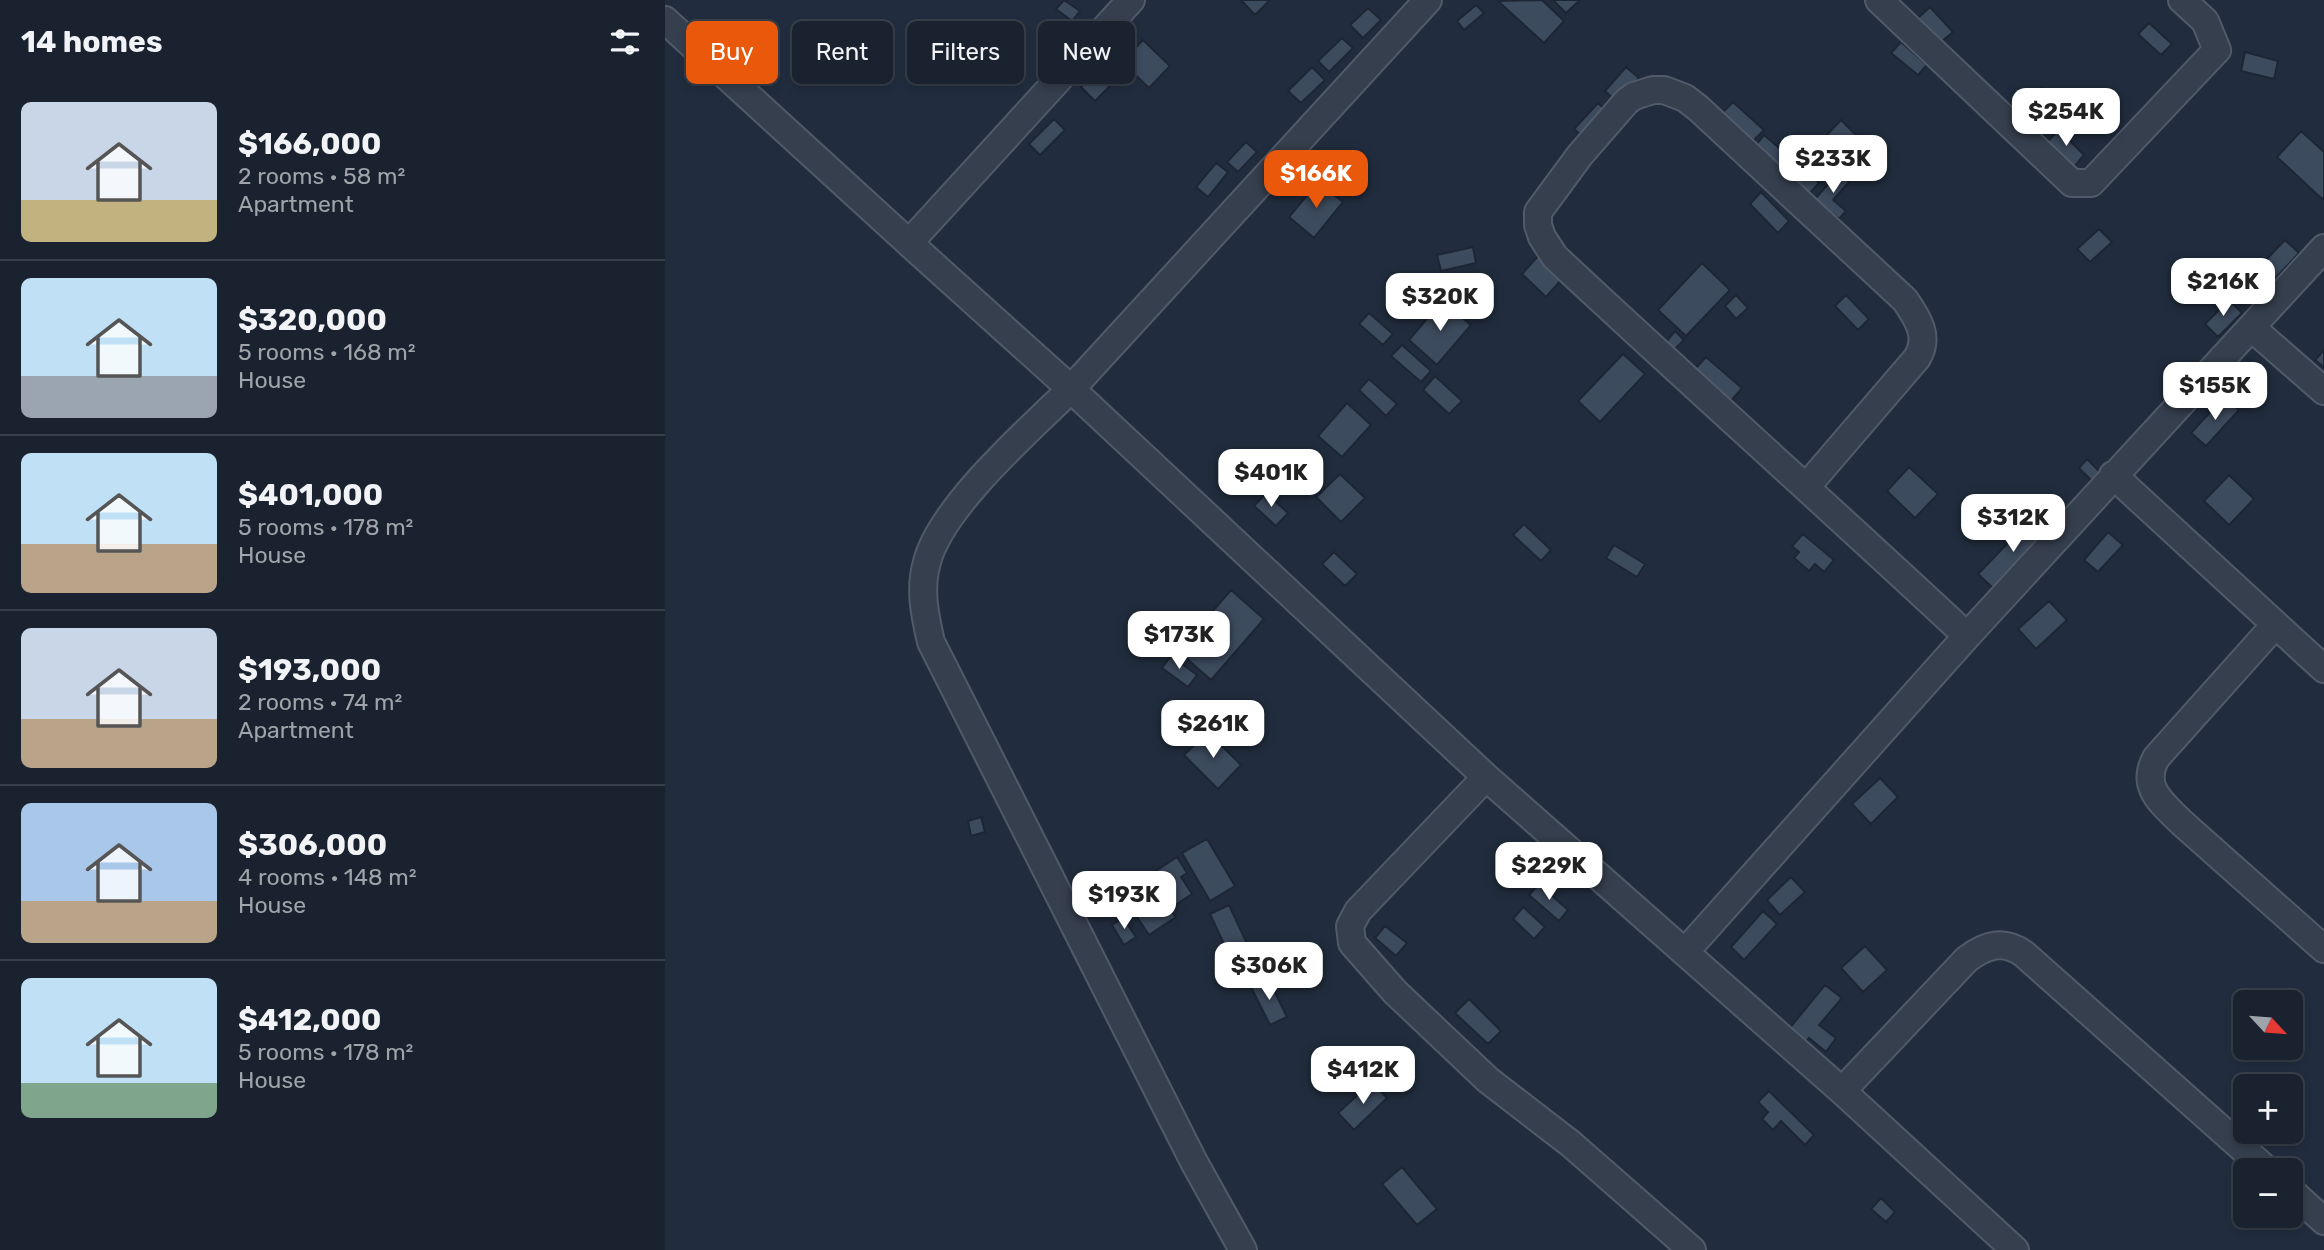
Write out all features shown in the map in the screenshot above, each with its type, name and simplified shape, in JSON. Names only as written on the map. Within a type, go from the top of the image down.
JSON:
[{"type":"street","points":[[909,243],[1131,0]]},
{"type":"street","points":[[1243,1250],[1194,1162],[931,642],[923,601],[927,560],[944,526],[959,505],[1071,389],[1428,0]]},
{"type":"street","points":[[1879,0],[2072,183],[2091,183],[2217,50],[2205,21],[2182,0]]},
{"type":"street","points":[[665,20],[1071,389],[1486,777],[1842,1091],[2015,1250]]},
{"type":"street","points":[[1807,486],[1917,358],[1924,342],[1922,329],[1905,300],[1698,108],[1685,98],[1664,90],[1633,96],[1580,155],[1538,212],[1542,237],[1555,257],[1670,365],[1807,486],[1966,636]]},
{"type":"street","points":[[1685,953],[1966,636],[2324,248]]},
{"type":"street","points":[[2252,328],[2324,391]]},
{"type":"street","points":[[2113,475],[2324,669]]},
{"type":"street","points":[[2275,625],[2156,758],[2150,773],[2151,786],[2181,821],[2324,949]]},
{"type":"street","points":[[1486,777],[1358,911],[1350,926],[1352,943],[1395,992],[1488,1080],[1571,1144],[1692,1250]]},
{"type":"street","points":[[1842,1091],[1967,960],[1990,946],[2006,945],[2024,954],[2253,1158]]},
{"type":"street","points":[[2303,1202],[2324,1221]]},
{"type":"building","points":[[1064,0],[1080,11],[1072,21],[1056,9]]},
{"type":"building","points":[[1241,0],[1270,0],[1255,15]]},
{"type":"building","points":[[1542,0],[1564,21],[1544,43],[1498,1]]},
{"type":"building","points":[[1553,0],[1580,0],[1566,13]]},
{"type":"building","points":[[1476,5],[1484,13],[1464,30],[1457,21]]},
{"type":"building","points":[[1930,7],[1953,32],[1941,42],[1918,18]]},
{"type":"building","points":[[1368,8],[1381,20],[1363,38],[1350,25]]},
{"type":"building","points":[[2149,23],[2172,44],[2161,55],[2138,34]]},
{"type":"building","points":[[1342,38],[1353,48],[1329,72],[1318,61]]},
{"type":"building","points":[[1143,40],[1170,66],[1149,88],[1135,75],[1135,48]]},
{"type":"building","points":[[1901,42],[1927,65],[1918,75],[1891,53]]},
{"type":"building","points":[[2245,52],[2278,61],[2274,79],[2241,71]]},
{"type":"building","points":[[1312,67],[1325,80],[1301,103],[1288,91]]},
{"type":"building","points":[[1626,67],[1639,78],[1617,102],[1605,91]]},
{"type":"building","points":[[1084,84],[1112,84],[1095,101],[1081,87]]},
{"type":"building","points":[[2042,88],[2063,109],[2043,129],[2021,108]]},
{"type":"building","points":[[1733,102],[1764,130],[1753,141],[1722,113]]},
{"type":"building","points":[[1598,103],[1609,113],[1586,139],[1574,129]]},
{"type":"building","points":[[1054,119],[1065,130],[1040,155],[1029,144]]},
{"type":"building","points":[[1841,120],[1861,140],[1822,182],[1801,162]]},
{"type":"building","points":[[2059,130],[2084,155],[2074,167],[2047,142]]},
{"type":"building","points":[[2301,131],[2324,152],[2322,199],[2277,157]]},
{"type":"building","points":[[1764,135],[1791,158],[1782,169],[1755,146]]},
{"type":"building","points":[[1246,142],[1257,152],[1238,172],[1227,162]]},
{"type":"building","points":[[1216,163],[1228,172],[1208,197],[1196,187]]},
{"type":"building","points":[[1795,163],[1819,183],[1808,195],[1785,175]]},
{"type":"building","points":[[1839,172],[1849,182],[1833,200],[1846,211],[1839,219],[1815,199]]},
{"type":"building","points":[[1318,182],[1343,202],[1314,238],[1289,217]]},
{"type":"building","points":[[1761,192],[1789,221],[1778,233],[1750,204]]},
{"type":"building","points":[[2099,229],[2112,242],[2090,262],[2077,249]]},
{"type":"building","points":[[2285,240],[2299,253],[2256,299],[2242,285]]},
{"type":"building","points":[[1473,247],[1476,263],[1441,271],[1437,255]]},
{"type":"building","points":[[1538,256],[1562,279],[1546,297],[1522,274]]},
{"type":"building","points":[[1702,263],[1730,290],[1686,336],[1658,310]]},
{"type":"building","points":[[1736,295],[1748,308],[1736,319],[1725,306]]},
{"type":"building","points":[[1846,295],[1869,319],[1858,330],[1835,306]]},
{"type":"building","points":[[2229,300],[2242,313],[2218,337],[2205,324]]},
{"type":"building","points":[[1442,301],[1471,325],[1437,365],[1409,340]]},
{"type":"building","points":[[1369,313],[1393,334],[1383,345],[1359,324]]},
{"type":"building","points":[[1675,331],[1684,340],[1674,350],[1666,342]]},
{"type":"building","points":[[1402,345],[1431,371],[1421,382],[1391,356]]},
{"type":"building","points":[[2324,350],[2324,367],[2315,360]]},
{"type":"building","points":[[1623,354],[1645,374],[1600,422],[1578,401]]},
{"type":"building","points":[[1706,357],[1742,388],[1731,401],[1695,369]]},
{"type":"building","points":[[1435,376],[1462,401],[1449,414],[1423,390]]},
{"type":"building","points":[[1369,379],[1397,404],[1386,416],[1359,390]]},
{"type":"building","points":[[2224,397],[2239,410],[2206,446],[2191,433]]},
{"type":"building","points":[[1347,403],[1371,425],[1342,457],[1318,436]]},
{"type":"building","points":[[2087,459],[2100,472],[2092,481],[2079,468]]},
{"type":"building","points":[[1909,467],[1938,494],[1915,518],[1887,491]]},
{"type":"building","points":[[1340,474],[1365,498],[1341,522],[1316,497]]},
{"type":"building","points":[[2229,475],[2254,499],[2229,525],[2204,501]]},
{"type":"building","points":[[1266,493],[1288,513],[1276,526],[1254,506]]},
{"type":"building","points":[[2031,519],[2047,534],[1994,589],[1978,574]]},
{"type":"building","points":[[1524,524],[1551,550],[1541,561],[1513,535]]},
{"type":"building","points":[[2108,532],[2123,545],[2098,572],[2084,560]]},
{"type":"building","points":[[1803,534],[1834,560],[1824,572],[1815,564],[1809,571],[1794,558],[1799,552],[1792,546]]},
{"type":"building","points":[[1614,545],[1645,564],[1637,577],[1606,558]]},
{"type":"building","points":[[1334,552],[1357,574],[1345,586],[1322,564]]},
{"type":"building","points":[[1231,590],[1264,619],[1211,680],[1178,651]]},
{"type":"building","points":[[2049,601],[2067,620],[2036,649],[2018,629]]},
{"type":"building","points":[[1171,656],[1197,675],[1188,687],[1162,668]]},
{"type":"building","points":[[1208,732],[1241,765],[1218,789],[1184,755]]},
{"type":"building","points":[[1880,778],[1898,797],[1871,824],[1852,804]]},
{"type":"building","points":[[981,817],[985,832],[971,836],[968,821]]},
{"type":"building","points":[[1207,839],[1235,886],[1210,901],[1182,853]]},
{"type":"building","points":[[1177,857],[1187,873],[1181,877],[1192,894],[1169,909],[1176,917],[1149,935],[1118,888],[1141,873],[1145,878]]},
{"type":"building","points":[[1791,877],[1805,892],[1780,915],[1767,900]]},
{"type":"building","points":[[1539,884],[1568,910],[1559,921],[1529,895]]},
{"type":"building","points":[[1229,905],[1250,950],[1231,959],[1210,914]]},
{"type":"building","points":[[1523,907],[1545,927],[1534,939],[1513,919]]},
{"type":"building","points":[[1763,911],[1777,924],[1744,960],[1731,947]]},
{"type":"building","points":[[1123,918],[1136,937],[1124,945],[1112,925]]},
{"type":"building","points":[[1385,926],[1407,943],[1396,956],[1375,938]]},
{"type":"building","points":[[1865,946],[1887,970],[1863,992],[1841,968]]},
{"type":"building","points":[[1268,978],[1287,1017],[1270,1025],[1251,987]]},
{"type":"building","points":[[1825,985],[1842,998],[1819,1025],[1836,1038],[1826,1052],[1809,1038],[1805,1043],[1788,1030]]},
{"type":"building","points":[[1469,999],[1501,1031],[1488,1044],[1455,1013]]},
{"type":"building","points":[[1372,1082],[1387,1098],[1354,1130],[1338,1113]]},
{"type":"building","points":[[1769,1091],[1814,1135],[1805,1145],[1781,1121],[1773,1130],[1762,1119],[1768,1112],[1758,1102]]},
{"type":"building","points":[[1402,1167],[1437,1209],[1417,1225],[1382,1184]]},
{"type":"building","points":[[1881,1198],[1895,1212],[1886,1222],[1871,1209]]}]
